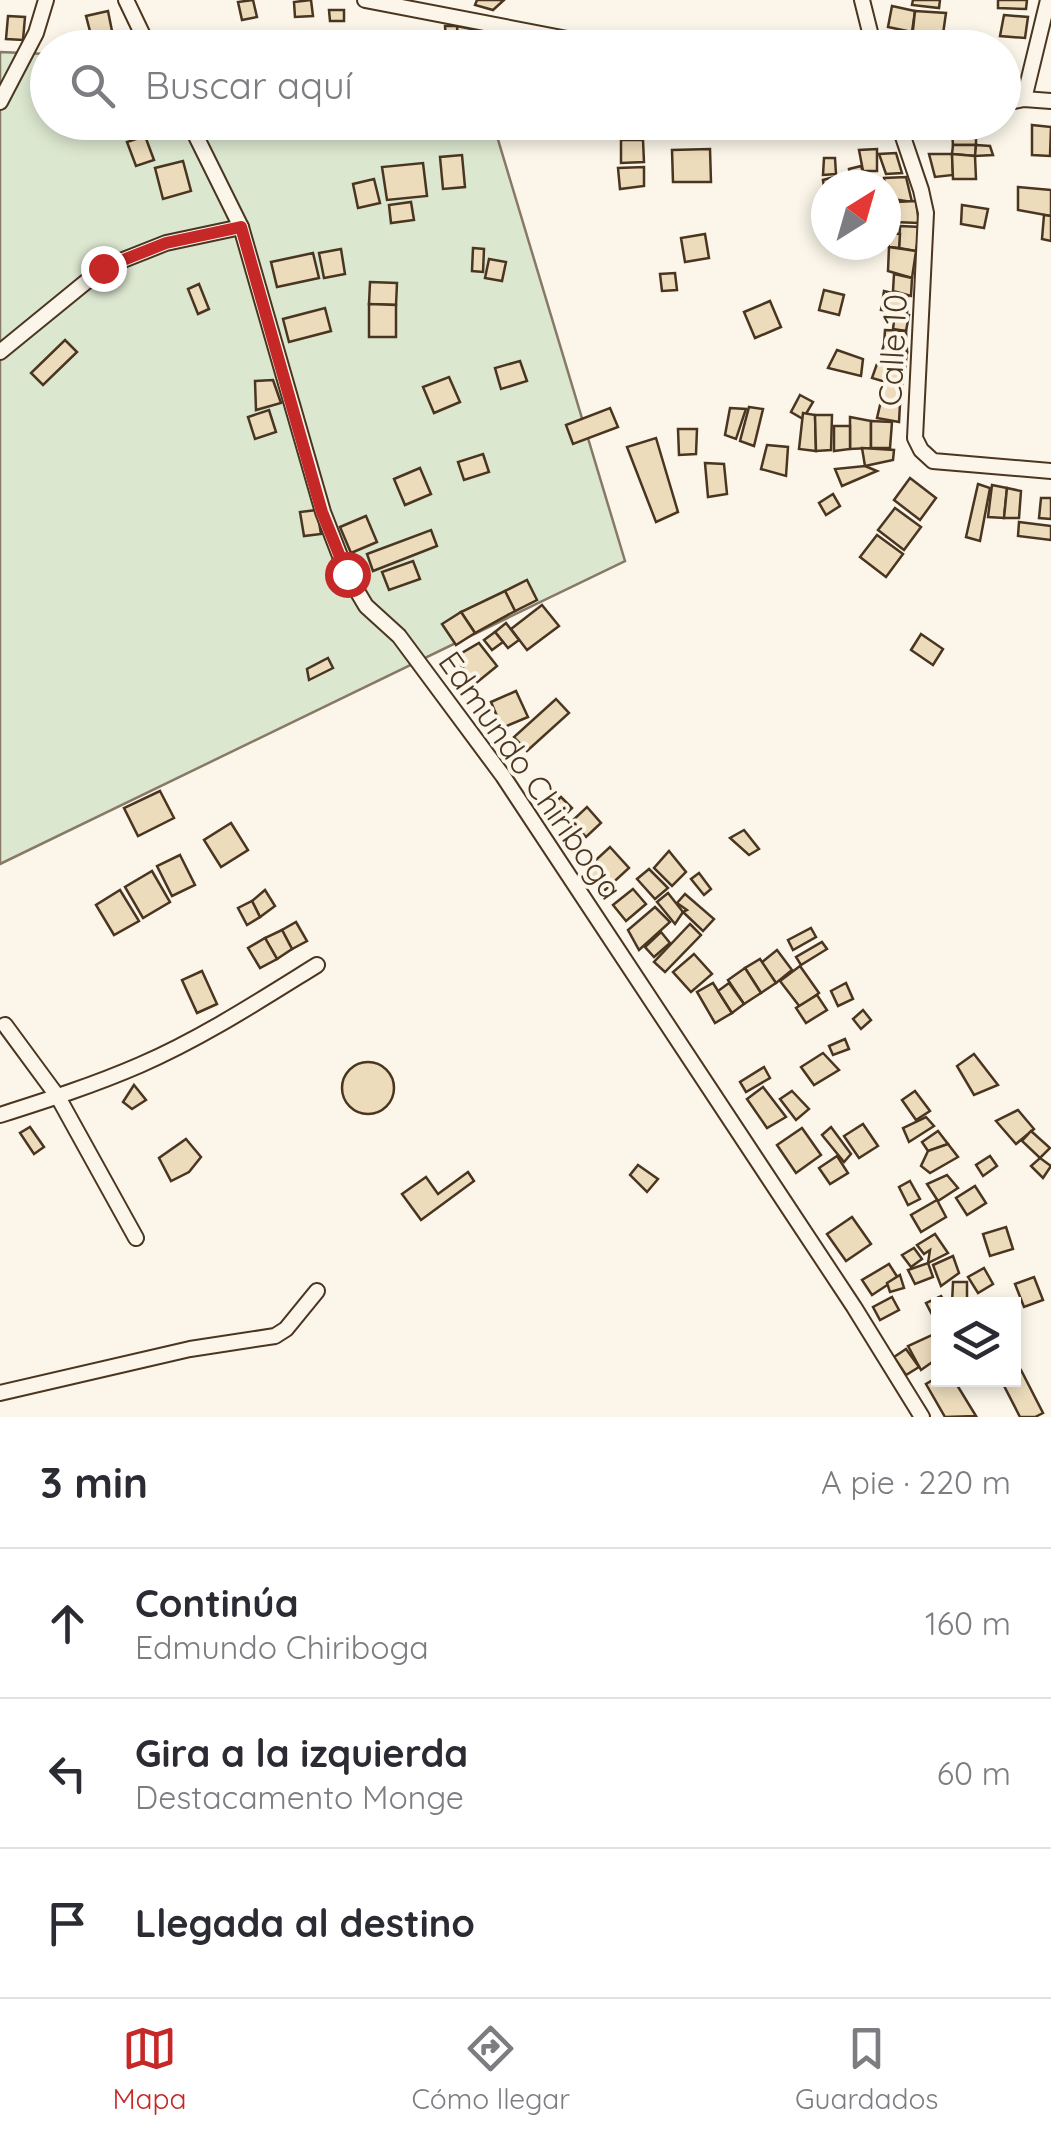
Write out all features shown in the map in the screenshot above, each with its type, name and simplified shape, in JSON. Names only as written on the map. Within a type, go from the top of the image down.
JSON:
[{"type":"street","points":[[37,30],[46,0]]},
{"type":"street","points":[[126,0],[140,30]]},
{"type":"street","points":[[364,0],[520,30]]},
{"type":"street","points":[[862,0],[870,30]]},
{"type":"street","points":[[1024,99],[1048,0]]},
{"type":"street","points":[[0,102],[30,44]]},
{"type":"street","points":[[1021,100],[1051,101]]},
{"type":"street","name":"Edmundo Chiriboga","points":[[198,140],[241,227],[322,512],[347,574],[366,606],[399,636],[503,776],[922,1417]]},
{"type":"street","name":"Calle 10","points":[[904,140],[926,213],[915,438],[921,450],[934,460],[1051,472]]},
{"type":"street","points":[[0,352],[103,268],[166,243],[241,227]]},
{"type":"street","points":[[0,1115],[142,1064],[233,1017],[317,965]]},
{"type":"street","points":[[6,1025],[58,1097],[136,1238]]},
{"type":"street","points":[[0,1393],[190,1349],[276,1336],[318,1291]]},
{"type":"green space","points":[[0,52],[30,53],[30,140],[498,140],[625,561],[0,864]]},
{"type":"building","points":[[253,0],[257,17],[242,20],[238,2]]},
{"type":"building","points":[[311,0],[313,16],[295,17],[294,2]]},
{"type":"building","points":[[477,0],[504,0],[493,10],[475,5]]},
{"type":"building","points":[[913,0],[940,0],[939,8],[912,5]]},
{"type":"building","points":[[998,0],[1027,0],[1026,9],[998,8]]},
{"type":"building","points":[[892,6],[915,11],[912,30],[888,27]]},
{"type":"building","points":[[329,10],[344,10],[344,21],[330,21]]},
{"type":"building","points":[[108,11],[112,30],[90,30],[86,16]]},
{"type":"building","points":[[915,11],[946,13],[944,30],[913,30]]},
{"type":"building","points":[[1004,15],[1028,17],[1025,38],[1021,38],[1021,30],[1001,30]]},
{"type":"building","points":[[8,16],[25,17],[23,40],[6,39]]},
{"type":"building","points":[[1032,125],[1051,127],[1050,156],[1032,155]]},
{"type":"building","points":[[146,140],[154,160],[136,166],[127,142]]},
{"type":"building","points":[[621,140],[643,140],[644,162],[621,163]]},
{"type":"building","points":[[953,140],[976,140],[976,145],[953,145]]},
{"type":"building","points":[[953,145],[976,145],[975,156],[952,154]]},
{"type":"building","points":[[976,145],[990,146],[993,155],[975,156]]},
{"type":"building","points":[[710,149],[711,182],[673,182],[672,150]]},
{"type":"building","points":[[877,149],[877,170],[863,170],[859,150]]},
{"type":"building","points":[[896,153],[902,173],[885,170],[879,154]]},
{"type":"building","points":[[929,154],[952,154],[953,175],[935,177]]},
{"type":"building","points":[[952,154],[975,156],[976,179],[953,179]]},
{"type":"building","points":[[462,155],[465,187],[443,189],[440,157]]},
{"type":"building","points":[[824,158],[835,158],[836,170],[823,170]]},
{"type":"building","points":[[183,161],[191,191],[163,199],[155,168]]},
{"type":"building","points":[[423,163],[427,196],[387,200],[382,167]]},
{"type":"building","points":[[644,167],[644,186],[620,189],[618,168]]},
{"type":"building","points":[[901,177],[906,177],[912,202],[901,200]]},
{"type":"building","points":[[374,179],[380,203],[358,208],[353,184]]},
{"type":"building","points":[[1018,187],[1051,190],[1051,216],[1018,210]]},
{"type":"building","points":[[916,201],[919,223],[901,222],[901,202]]},
{"type":"building","points":[[411,202],[414,220],[391,223],[389,205]]},
{"type":"building","points":[[962,205],[988,209],[984,228],[961,224]]},
{"type":"building","points":[[1044,215],[1051,216],[1051,241],[1042,239]]},
{"type":"building","points":[[901,226],[920,227],[916,251],[901,248]]},
{"type":"building","points":[[705,234],[709,258],[685,262],[681,238]]},
{"type":"building","points":[[473,248],[484,249],[483,272],[472,271]]},
{"type":"building","points":[[341,249],[345,274],[324,278],[319,253]]},
{"type":"building","points":[[901,249],[916,251],[912,278],[888,271],[888,260],[901,260]]},
{"type":"building","points":[[313,253],[319,278],[277,287],[271,262]]},
{"type":"building","points":[[489,259],[506,262],[502,281],[485,278]]},
{"type":"building","points":[[675,273],[677,290],[662,291],[660,274]]},
{"type":"building","points":[[894,274],[912,278],[911,296],[893,291]]},
{"type":"building","points":[[370,282],[397,283],[396,305],[369,304]]},
{"type":"building","points":[[199,284],[209,309],[198,314],[188,289]]},
{"type":"building","points":[[824,290],[844,295],[839,315],[819,310]]},
{"type":"building","points":[[884,291],[908,297],[907,313],[881,310]]},
{"type":"building","points":[[770,301],[781,327],[755,338],[744,312]]},
{"type":"building","points":[[369,304],[396,305],[396,337],[369,337]]},
{"type":"building","points":[[325,308],[331,331],[289,342],[283,319]]},
{"type":"building","points":[[895,313],[909,315],[906,331],[893,329]]},
{"type":"building","points":[[885,330],[906,331],[907,352],[884,345]]},
{"type":"building","points":[[65,340],[77,352],[43,385],[31,373]]},
{"type":"building","points":[[884,345],[907,352],[905,369],[878,361]]},
{"type":"building","points":[[837,350],[863,359],[861,376],[828,368]]},
{"type":"building","points":[[520,361],[527,381],[501,389],[495,368]]},
{"type":"building","points":[[878,361],[905,369],[902,387],[872,378]]},
{"type":"building","points":[[449,377],[460,402],[434,413],[423,387]]},
{"type":"building","points":[[273,380],[281,403],[256,410],[255,381]]},
{"type":"building","points":[[885,383],[902,387],[900,404],[881,401]]},
{"type":"building","points":[[800,395],[813,402],[803,419],[791,412]]},
{"type":"building","points":[[881,401],[900,404],[899,422],[877,418]]},
{"type":"building","points":[[749,407],[763,409],[754,446],[740,441]]},
{"type":"building","points":[[610,408],[618,427],[573,444],[566,425]]},
{"type":"building","points":[[730,408],[746,409],[736,439],[725,435]]},
{"type":"building","points":[[269,410],[276,432],[255,439],[248,417]]},
{"type":"building","points":[[803,413],[815,415],[816,451],[799,449]]},
{"type":"building","points":[[815,415],[832,415],[831,450],[816,451]]},
{"type":"building","points":[[850,417],[871,421],[871,448],[850,449]]},
{"type":"building","points":[[871,421],[892,422],[890,448],[871,448]]},
{"type":"building","points":[[834,426],[850,426],[850,449],[834,451]]},
{"type":"building","points":[[678,429],[697,429],[696,454],[679,455]]},
{"type":"building","points":[[656,438],[678,512],[656,522],[627,447]]},
{"type":"building","points":[[767,445],[788,447],[786,476],[761,469]]},
{"type":"building","points":[[862,448],[894,450],[893,460],[865,466]]},
{"type":"building","points":[[483,454],[489,472],[464,480],[458,462]]},
{"type":"building","points":[[705,463],[724,464],[727,494],[708,497]]},
{"type":"building","points":[[865,466],[877,471],[842,486],[835,469]]},
{"type":"building","points":[[420,468],[431,494],[405,505],[394,479]]},
{"type":"building","points":[[910,478],[936,498],[920,520],[894,500]]},
{"type":"building","points":[[978,484],[990,488],[980,541],[966,537]]},
{"type":"building","points":[[992,485],[1007,488],[1004,518],[988,517]]},
{"type":"building","points":[[1007,488],[1021,491],[1019,518],[1004,518]]},
{"type":"building","points":[[833,494],[840,506],[826,515],[819,503]]},
{"type":"building","points":[[1041,498],[1051,498],[1051,519],[1039,518]]},
{"type":"building","points":[[895,508],[921,527],[904,550],[878,530]]},
{"type":"building","points":[[317,510],[321,534],[304,536],[300,512]]},
{"type":"building","points":[[366,516],[377,542],[351,553],[340,527]]},
{"type":"building","points":[[1019,522],[1051,526],[1051,540],[1018,536]]},
{"type":"building","points":[[431,530],[437,546],[373,571],[367,554]]},
{"type":"building","points":[[877,535],[903,554],[886,577],[860,557]]},
{"type":"building","points":[[413,561],[420,579],[389,590],[382,572]]},
{"type":"building","points":[[527,580],[537,600],[515,611],[505,591]]},
{"type":"building","points":[[505,591],[515,611],[475,633],[461,612]]},
{"type":"building","points":[[542,605],[559,626],[527,650],[511,629]]},
{"type":"building","points":[[461,612],[475,633],[456,645],[442,624]]},
{"type":"building","points":[[506,623],[519,640],[508,648],[495,632]]},
{"type":"building","points":[[495,632],[503,642],[492,650],[484,640]]},
{"type":"building","points":[[921,634],[943,649],[933,665],[911,650]]},
{"type":"building","points":[[479,643],[497,666],[475,684],[455,657]]},
{"type":"building","points":[[328,658],[333,668],[309,680],[307,669]]},
{"type":"building","points":[[516,691],[528,717],[502,728],[491,702]]},
{"type":"building","points":[[556,699],[569,713],[527,751],[514,737]]},
{"type":"building","points":[[160,791],[174,818],[138,836],[124,808]]},
{"type":"building","points":[[561,797],[572,808],[559,821],[548,809]]},
{"type":"building","points":[[587,807],[601,823],[586,837],[572,821]]},
{"type":"building","points":[[231,823],[248,850],[221,867],[204,840]]},
{"type":"building","points":[[744,830],[759,849],[749,855],[730,838]]},
{"type":"building","points":[[610,847],[629,868],[605,890],[586,869]]},
{"type":"building","points":[[669,851],[686,872],[672,886],[654,868]]},
{"type":"building","points":[[180,855],[195,885],[172,896],[157,866]]},
{"type":"building","points":[[649,869],[668,888],[655,899],[637,879]]},
{"type":"building","points":[[152,871],[170,902],[143,918],[125,887]]},
{"type":"building","points":[[699,873],[711,889],[704,895],[691,879]]},
{"type":"building","points":[[633,889],[646,904],[626,921],[613,905]]},
{"type":"building","points":[[120,890],[139,921],[114,935],[96,905]]},
{"type":"building","points":[[265,890],[275,906],[260,917],[252,901]]},
{"type":"building","points":[[668,893],[683,912],[675,924],[657,902]]},
{"type":"building","points":[[685,894],[714,919],[703,931],[677,903]]},
{"type":"building","points":[[252,901],[260,917],[247,925],[238,908]]},
{"type":"building","points":[[655,907],[670,922],[639,950],[628,930]]},
{"type":"building","points":[[296,922],[307,941],[292,949],[282,930]]},
{"type":"building","points":[[690,924],[701,935],[665,972],[654,962]]},
{"type":"building","points":[[811,928],[816,937],[793,950],[788,940]]},
{"type":"building","points":[[282,930],[292,949],[277,959],[265,938]]},
{"type":"building","points":[[661,932],[670,943],[654,957],[645,947]]},
{"type":"building","points":[[265,938],[277,959],[260,968],[248,948]]},
{"type":"building","points":[[822,942],[827,949],[801,965],[796,957]]},
{"type":"building","points":[[777,950],[792,970],[776,983],[761,963]]},
{"type":"building","points":[[694,954],[712,974],[691,992],[673,972]]},
{"type":"building","points":[[760,959],[776,983],[761,993],[745,968]]},
{"type":"building","points":[[800,966],[819,993],[800,1007],[780,981]]},
{"type":"building","points":[[745,968],[761,993],[744,1004],[728,980]]},
{"type":"building","points":[[202,971],[217,1004],[197,1013],[182,980]]},
{"type":"building","points":[[713,983],[732,1013],[715,1023],[697,992]]},
{"type":"building","points":[[729,983],[744,1004],[732,1013],[718,991]]},
{"type":"building","points":[[846,983],[853,999],[838,1006],[831,991]]},
{"type":"building","points":[[817,995],[827,1010],[806,1023],[796,1008]]},
{"type":"building","points":[[863,1010],[871,1020],[861,1029],[853,1019]]},
{"type":"building","points":[[845,1039],[849,1049],[833,1055],[829,1046]]},
{"type":"building","points":[[823,1053],[839,1070],[814,1085],[801,1067]]},
{"type":"building","points":[[974,1054],[998,1085],[974,1095],[957,1066]]},
{"type":"building","points":[[368,1062],[386,1070],[394,1088],[386,1106],[368,1114],[350,1106],[342,1088],[350,1070]]},
{"type":"building","points":[[764,1067],[770,1078],[746,1092],[740,1082]]},
{"type":"building","points":[[134,1085],[146,1100],[132,1109],[123,1102]]},
{"type":"building","points":[[763,1087],[786,1117],[767,1128],[747,1099]]},
{"type":"building","points":[[792,1091],[809,1109],[796,1120],[780,1099]]},
{"type":"building","points":[[915,1091],[930,1111],[916,1120],[902,1100]]},
{"type":"building","points":[[1018,1110],[1034,1129],[1016,1144],[996,1121]]},
{"type":"building","points":[[926,1117],[934,1126],[909,1142],[903,1128]]},
{"type":"building","points":[[863,1124],[878,1146],[859,1158],[844,1136]]},
{"type":"building","points":[[30,1127],[44,1147],[34,1154],[20,1133]]},
{"type":"building","points":[[831,1127],[851,1154],[844,1162],[822,1135]]},
{"type":"building","points":[[802,1128],[821,1155],[796,1173],[777,1145]]},
{"type":"building","points":[[938,1131],[948,1144],[928,1151],[922,1142]]},
{"type":"building","points":[[1031,1131],[1050,1148],[1040,1158],[1022,1141]]},
{"type":"building","points":[[186,1139],[201,1157],[189,1172],[171,1181],[159,1158]]},
{"type":"building","points":[[948,1144],[958,1157],[930,1173],[921,1166],[928,1151]]},
{"type":"building","points":[[837,1156],[848,1173],[830,1184],[819,1168]]},
{"type":"building","points":[[990,1156],[997,1166],[983,1176],[976,1165]]},
{"type":"building","points":[[1040,1158],[1051,1166],[1043,1178],[1031,1166]]},
{"type":"building","points":[[638,1165],[658,1179],[647,1192],[630,1175]]},
{"type":"building","points":[[468,1172],[474,1181],[421,1220],[402,1194],[426,1177],[438,1194]]},
{"type":"building","points":[[947,1175],[958,1188],[938,1201],[927,1184]]},
{"type":"building","points":[[910,1181],[920,1199],[908,1205],[899,1187]]},
{"type":"building","points":[[975,1186],[986,1203],[967,1215],[956,1198]]},
{"type":"building","points":[[937,1200],[946,1217],[921,1232],[911,1215]]},
{"type":"building","points":[[852,1217],[871,1244],[846,1261],[827,1234]]},
{"type":"building","points":[[1006,1227],[1013,1249],[990,1256],[983,1234]]},
{"type":"building","points":[[935,1234],[948,1253],[928,1263],[930,1250],[924,1254],[917,1245]]},
{"type":"building","points":[[914,1248],[922,1259],[911,1267],[902,1255]]},
{"type":"building","points":[[953,1256],[959,1273],[941,1286],[933,1265]]},
{"type":"building","points":[[928,1263],[933,1277],[915,1284],[908,1270]]},
{"type":"building","points":[[889,1264],[898,1278],[872,1295],[862,1280]]},
{"type":"building","points":[[984,1268],[993,1284],[978,1293],[968,1277]]},
{"type":"building","points":[[900,1275],[904,1288],[890,1292],[887,1283]]},
{"type":"building","points":[[1034,1277],[1043,1300],[1024,1307],[1015,1284]]},
{"type":"building","points":[[953,1282],[967,1282],[967,1297],[952,1297]]},
{"type":"building","points":[[892,1297],[899,1310],[880,1320],[873,1307]]},
{"type":"building","points":[[931,1335],[931,1363],[921,1370],[908,1346]]},
{"type":"building","points":[[906,1349],[919,1367],[906,1375],[894,1357]]},
{"type":"building","points":[[1021,1370],[1043,1413],[1020,1417],[1005,1387],[1021,1387]]},
{"type":"building","points":[[931,1381],[931,1387],[958,1387],[976,1416],[945,1417],[926,1384]]},
{"type":"route","points":[[103,268],[166,243],[241,227],[322,512],[347,574]]}]
